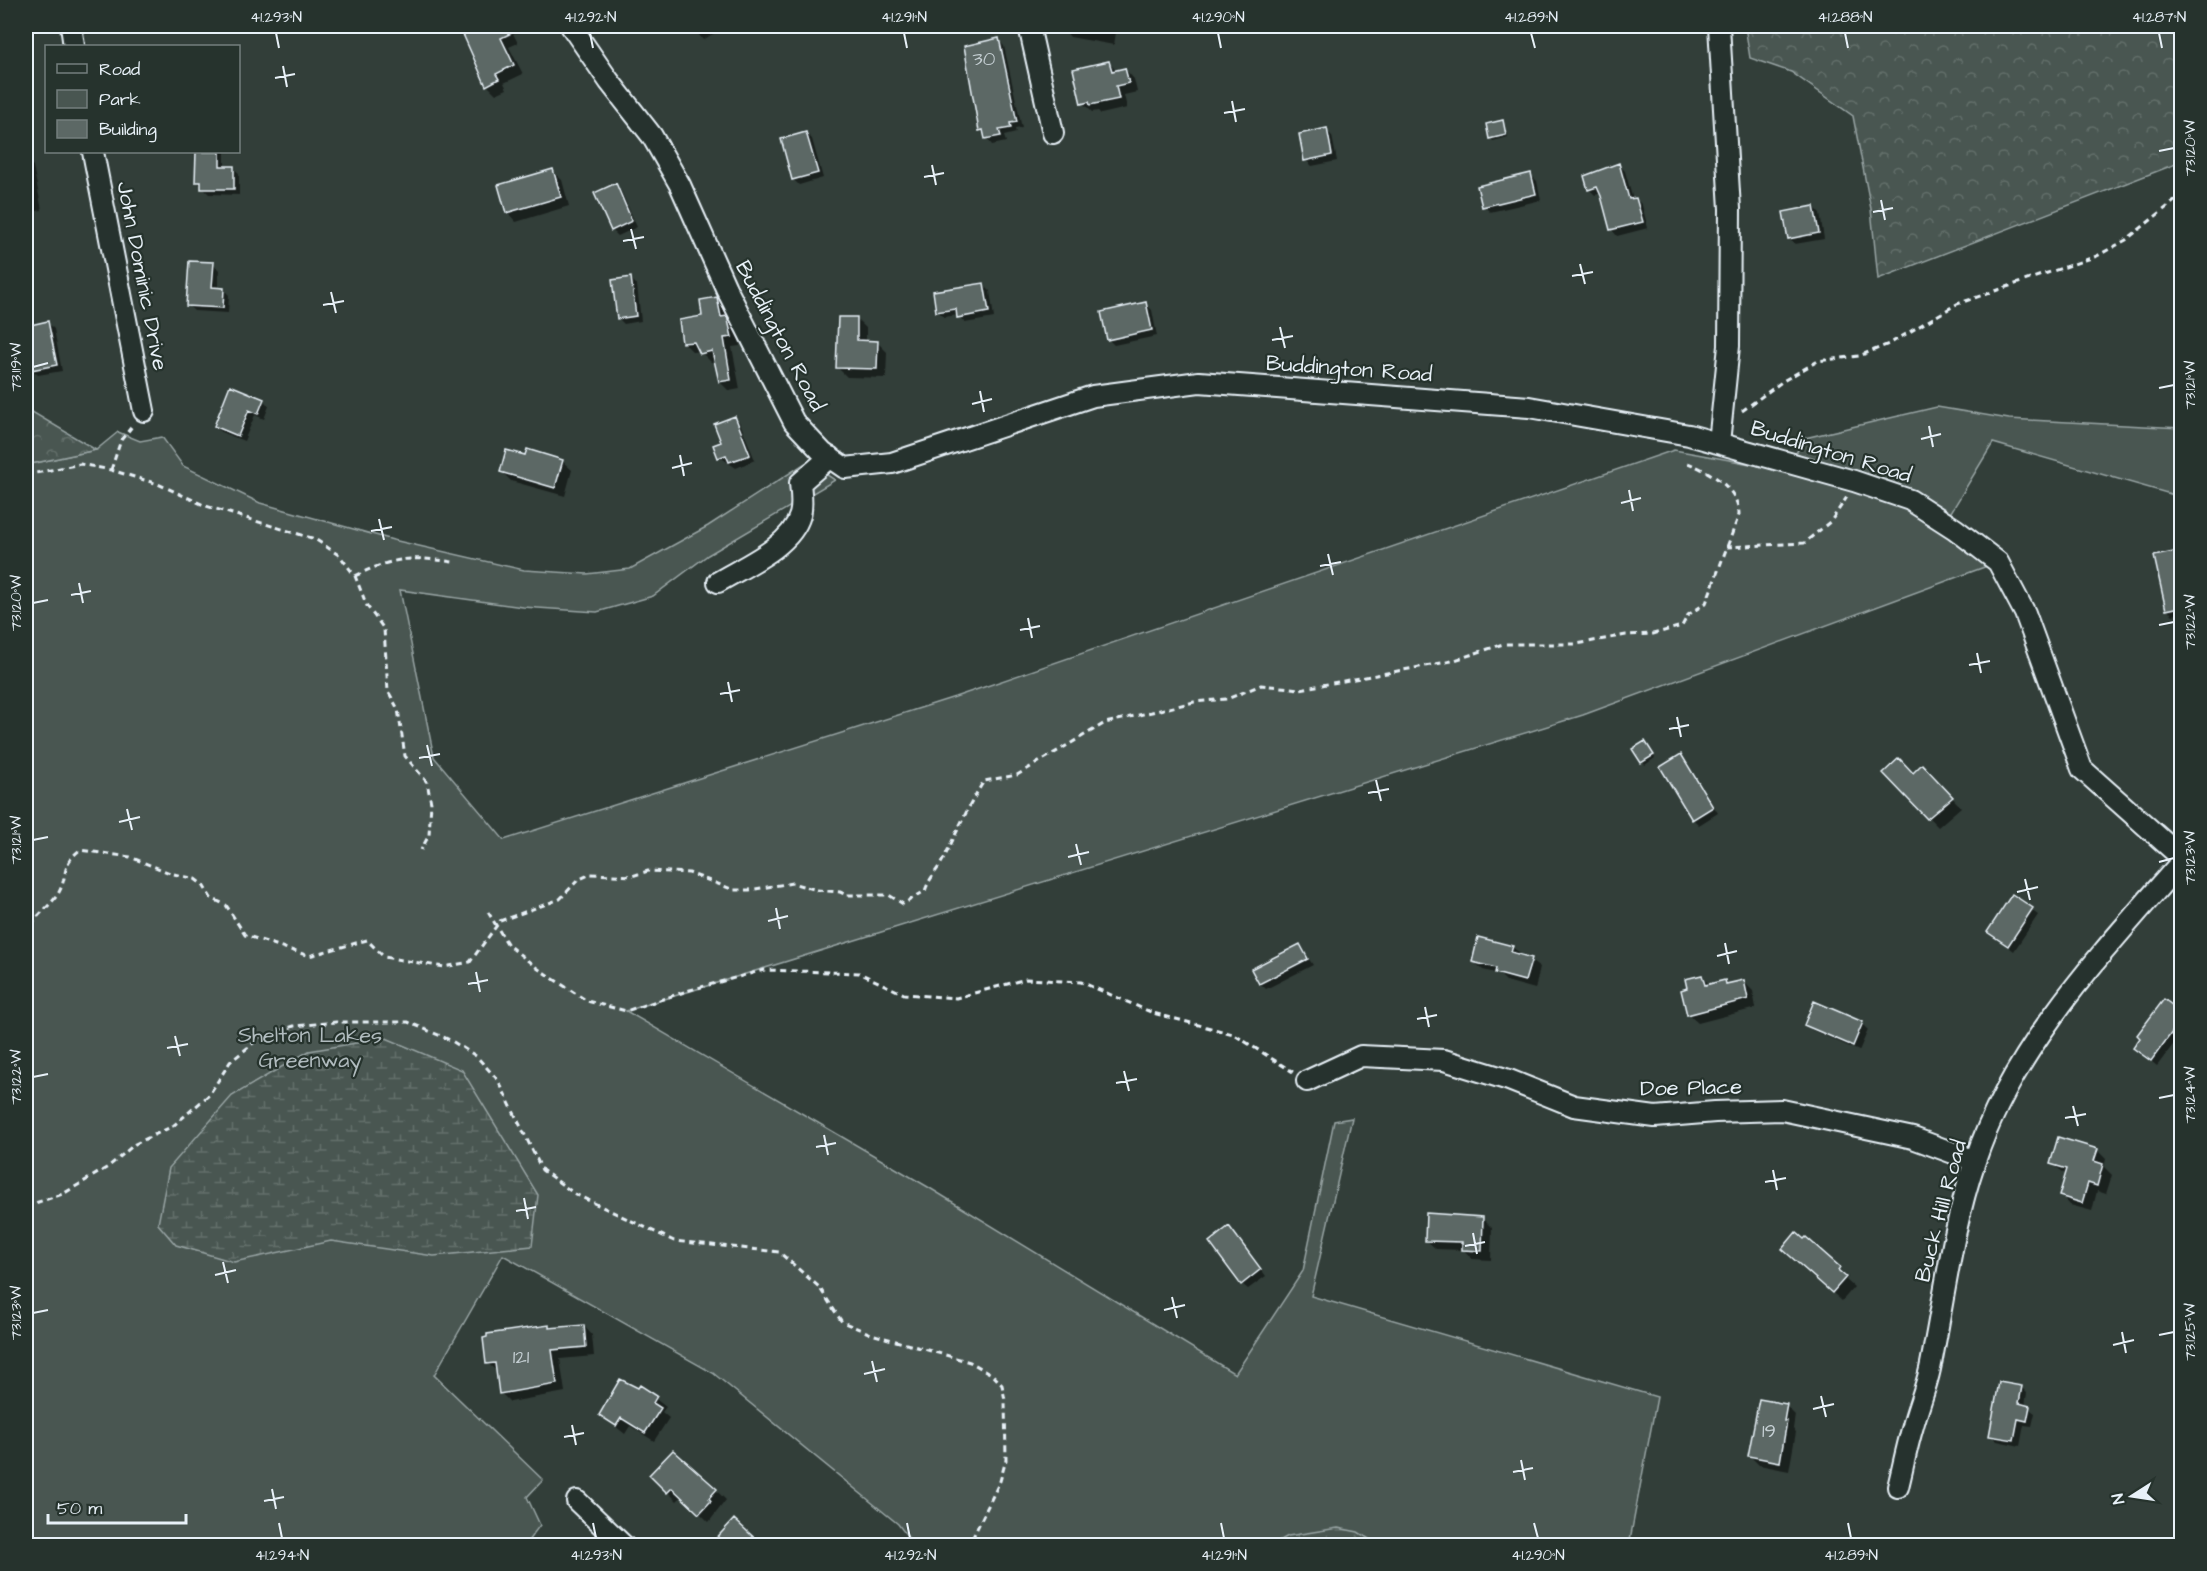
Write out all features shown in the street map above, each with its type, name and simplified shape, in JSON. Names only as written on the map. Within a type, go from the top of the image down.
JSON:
[{"type":"street","points":[[71,26],[74,45]]},
{"type":"street","name":"Buddington Road","points":[[571,26],[609,81],[652,136],[674,175],[726,288],[794,422],[830,457],[845,468],[892,463],[1093,396],[1199,382],[1529,406],[1720,433],[1910,500],[1955,529],[1998,562],[2025,613],[2082,769],[2181,860]]},
{"type":"street","points":[[1029,26],[1053,133]]},
{"type":"street","points":[[1719,26],[1730,209],[1729,346],[1720,433]]},
{"type":"street","name":"John Dominic Drive","points":[[93,153],[144,411]]},
{"type":"street","points":[[718,582],[776,546],[790,532],[800,516],[800,483],[830,457]]},
{"type":"street","name":"Buck Hill Road","points":[[1898,1487],[1912,1426],[1929,1372],[1949,1266],[1975,1161],[2000,1104],[2037,1039],[2181,860]]},
{"type":"street","name":"Doe Place","points":[[1307,1081],[1361,1056],[1444,1059],[1509,1080],[1574,1106],[1655,1117],[1782,1110],[1913,1138],[1975,1161]]},
{"type":"street","points":[[577,1501],[624,1545]]},
{"type":"path","points":[[1720,433],[1818,361],[1859,356],[1889,344],[1957,304],[2097,256],[2126,240],[2181,195]]},
{"type":"path","points":[[111,470],[121,440],[144,411]]},
{"type":"path","points":[[26,934],[31,922],[58,894],[69,858],[81,850],[110,852],[136,859],[170,873],[195,879],[203,885],[211,898],[226,905],[245,935],[309,956],[367,940],[384,957],[444,967],[470,962],[477,948],[500,921],[513,914],[560,899],[578,880],[591,874],[632,876],[648,871],[689,873],[734,890],[792,883],[847,895],[889,895],[903,904],[925,891],[928,881],[944,858],[960,820],[984,781],[1017,775],[1105,723],[1194,702],[1227,699],[1261,685],[1300,689],[1452,661],[1516,643],[1577,644],[1626,635],[1653,634],[1682,626],[1688,615],[1706,603],[1739,515],[1739,505],[1719,480],[1708,471],[1685,462]]},
{"type":"path","points":[[26,475],[80,464],[111,470],[158,484],[206,506],[315,539],[340,556],[355,576],[367,606],[384,629],[388,691],[398,710],[405,756],[427,782],[431,803],[429,835],[421,850]]},
{"type":"path","points":[[1726,548],[1804,543],[1831,521],[1844,505],[1854,481]]},
{"type":"path","points":[[355,576],[385,562],[405,558],[453,562]]},
{"type":"path","points":[[488,912],[508,945],[537,968],[587,1001],[626,1011],[690,990],[764,970],[859,973],[904,994],[956,998],[1026,979],[1081,982],[1153,1014],[1233,1034],[1307,1081]]},
{"type":"path","points":[[26,1206],[63,1194],[108,1167],[135,1144],[173,1126],[209,1095],[230,1062],[261,1037],[294,1026],[336,1022],[408,1022],[450,1040],[476,1056],[498,1080],[542,1170],[574,1194],[674,1240],[779,1252],[819,1287],[842,1322],[871,1334],[970,1362],[993,1375],[1002,1385],[1005,1400],[1006,1460],[1000,1481],[972,1539],[973,1545]]},
{"type":"green space","points":[[1745,26],[2181,26],[2181,162],[1878,279],[1871,209],[1853,116],[1791,72],[1750,58]]},
{"type":"green space","points":[[1937,407],[2009,419],[2181,428],[2181,497],[1993,443],[1945,522],[1900,486],[1844,473],[1796,453],[1805,438]]},
{"type":"green space","points":[[27,409],[96,450],[26,465]]},
{"type":"green space","name":"Shelton Lakes Greenway","points":[[118,432],[140,441],[162,437],[183,466],[260,503],[393,540],[524,570],[587,574],[630,569],[708,526],[807,462],[835,480],[708,555],[653,596],[597,612],[523,607],[400,590],[434,757],[504,840],[955,697],[1674,450],[1801,475],[1863,493],[1922,517],[1998,562],[1583,715],[626,1011],[928,1187],[1235,1374],[1303,1271],[1334,1121],[1352,1118],[1311,1296],[1657,1397],[1629,1545],[914,1545],[898,1524],[713,1373],[503,1255],[434,1375],[543,1480],[527,1497],[540,1525],[525,1545],[26,1546],[26,465],[96,450]]},
{"type":"green space","points":[[386,1038],[462,1070],[538,1195],[532,1246],[434,1256],[331,1241],[234,1262],[176,1245],[158,1224],[169,1168],[232,1096],[309,1051]]},
{"type":"green space","points":[[1338,1528],[1358,1532],[1379,1545],[1272,1545],[1288,1536]]},
{"type":"building","points":[[476,26],[526,26],[501,38],[514,65],[496,74],[499,79],[486,86],[462,32]]},
{"type":"building","points":[[999,38],[1017,122],[1010,123],[1011,128],[999,130],[1001,136],[985,139],[983,130],[979,131],[964,46]]},
{"type":"building","points":[[1109,61],[1112,71],[1125,68],[1129,83],[1116,86],[1119,99],[1090,105],[1089,102],[1081,104],[1073,69]]},
{"type":"building","points":[[1503,120],[1506,135],[1489,139],[1486,124]]},
{"type":"building","points":[[1327,128],[1332,155],[1304,161],[1299,134]]},
{"type":"building","points":[[806,132],[818,173],[792,180],[781,139]]},
{"type":"building","points":[[196,153],[220,153],[220,166],[234,166],[234,189],[201,189],[201,182],[195,182]]},
{"type":"building","points":[[1619,163],[1629,199],[1636,198],[1643,222],[1610,230],[1597,187],[1588,190],[1584,176]]},
{"type":"building","points":[[553,169],[561,197],[506,213],[498,185]]},
{"type":"building","points":[[1531,173],[1536,194],[1482,207],[1477,186]]},
{"type":"building","points":[[616,183],[632,221],[611,231],[594,193]]},
{"type":"building","points":[[1814,206],[1819,233],[1788,239],[1783,212]]},
{"type":"building","points":[[189,261],[214,262],[212,287],[224,288],[223,308],[186,306]]},
{"type":"building","points":[[631,277],[636,316],[617,319],[612,280]]},
{"type":"building","points":[[984,283],[989,312],[957,318],[956,309],[936,312],[933,291]]},
{"type":"building","points":[[717,297],[721,317],[727,316],[732,337],[724,338],[731,380],[719,382],[712,351],[700,354],[694,342],[682,343],[679,320],[702,316],[700,300]]},
{"type":"building","points":[[1146,302],[1152,330],[1107,340],[1101,312]]},
{"type":"building","points":[[838,317],[857,317],[857,340],[878,341],[877,369],[836,368]]},
{"type":"building","points":[[48,321],[57,365],[31,370],[28,356],[26,356],[26,326]]},
{"type":"building","points":[[230,385],[264,399],[258,414],[249,410],[238,436],[214,426]]},
{"type":"building","points":[[735,416],[750,455],[729,462],[726,455],[718,458],[713,445],[721,442],[714,424]]},
{"type":"building","points":[[527,449],[563,460],[555,488],[500,472],[506,450],[525,455]]},
{"type":"building","points":[[2179,551],[2181,607],[2166,610],[2154,556]]},
{"type":"building","points":[[1645,741],[1654,755],[1641,763],[1632,749]]},
{"type":"building","points":[[1681,754],[1713,807],[1692,820],[1660,767]]},
{"type":"building","points":[[1899,758],[1913,773],[1922,764],[1953,797],[1927,819],[1883,773]]},
{"type":"building","points":[[2012,894],[2033,908],[2008,946],[1987,932]]},
{"type":"building","points":[[1478,937],[1513,946],[1511,952],[1532,958],[1525,981],[1495,973],[1496,968],[1472,962]]},
{"type":"building","points":[[1300,944],[1308,959],[1259,984],[1251,969]]},
{"type":"building","points":[[1702,975],[1705,985],[1725,980],[1726,984],[1744,980],[1748,999],[1687,1015],[1681,990],[1687,988],[1685,979]]},
{"type":"building","points":[[2164,999],[2181,1012],[2181,1020],[2151,1061],[2133,1048],[2140,1038],[2137,1035]]},
{"type":"building","points":[[1814,1001],[1863,1022],[1853,1046],[1804,1025]]},
{"type":"building","points":[[2058,1137],[2098,1149],[2094,1161],[2103,1164],[2097,1186],[2088,1183],[2082,1203],[2059,1196],[2067,1169],[2050,1164]]},
{"type":"building","points":[[1426,1213],[1483,1217],[1482,1251],[1462,1250],[1462,1242],[1425,1241]]},
{"type":"building","points":[[1229,1226],[1261,1269],[1241,1285],[1209,1242]]},
{"type":"building","points":[[1796,1232],[1804,1239],[1806,1237],[1840,1267],[1838,1270],[1846,1277],[1832,1293],[1782,1249]]},
{"type":"building","points":[[549,1325],[549,1328],[584,1325],[586,1347],[552,1350],[557,1384],[499,1394],[495,1363],[486,1364],[483,1338],[487,1337],[487,1334]]},
{"type":"building","points":[[620,1379],[638,1388],[640,1385],[657,1396],[653,1403],[661,1408],[645,1433],[621,1418],[616,1426],[599,1415]]},
{"type":"building","points":[[1999,1382],[2022,1386],[2019,1403],[2030,1406],[2027,1421],[2018,1419],[2014,1440],[1989,1436]]},
{"type":"building","points":[[1759,1399],[1787,1404],[1784,1421],[1787,1421],[1780,1462],[1748,1456]]},
{"type":"building","points":[[673,1450],[717,1489],[709,1498],[711,1501],[699,1514],[672,1488],[667,1493],[649,1475]]},
{"type":"building","points":[[734,1519],[762,1545],[710,1545]]}]
